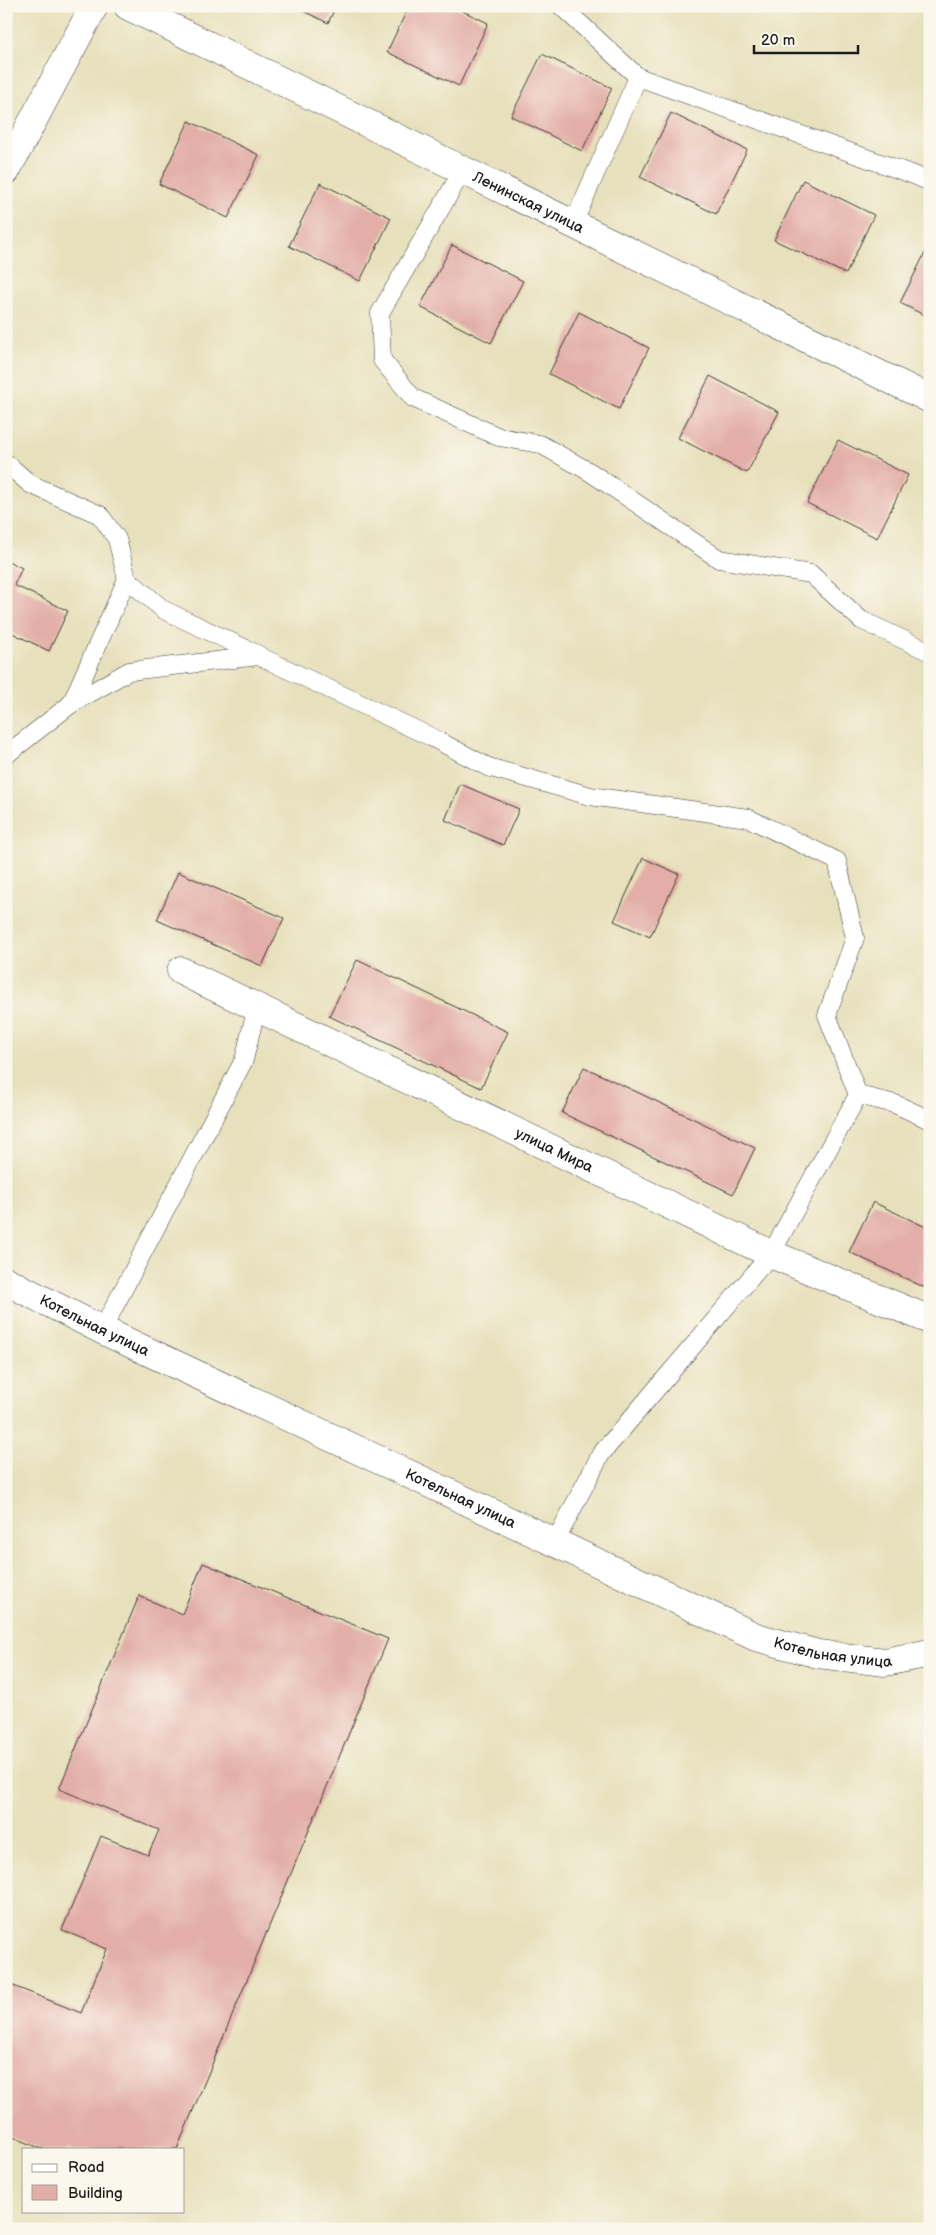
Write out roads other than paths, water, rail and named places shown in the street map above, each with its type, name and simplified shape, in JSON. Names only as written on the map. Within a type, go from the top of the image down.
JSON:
[{"type":"street","points":[[6,171],[94,6]]},
{"type":"street","name":"Ленинская улица","points":[[128,6],[930,399]]},
{"type":"street","name":"улица Мира","points":[[181,971],[771,1254],[930,1320]]},
{"type":"street","name":"Котельная улица","points":[[6,1281],[102,1330],[756,1637],[818,1654],[885,1662],[930,1653]]},
{"type":"lane","points":[[561,6],[638,77],[905,171],[930,182]]},
{"type":"lane","points":[[573,224],[638,77]]},
{"type":"lane","points":[[463,170],[380,313],[382,360],[413,398],[499,437],[540,444],[590,472],[719,559],[811,574],[861,620],[930,652]]},
{"type":"lane","points":[[6,463],[30,484],[100,514],[117,538],[127,579],[164,610],[431,737],[488,767],[590,796],[748,818],[837,861],[854,938],[827,1014],[858,1095],[771,1254],[601,1454],[554,1542]]},
{"type":"lane","points":[[71,704],[127,579]]},
{"type":"lane","points":[[6,755],[71,704],[129,671],[259,656]]},
{"type":"lane","points":[[102,1330],[244,1060],[257,1006]]},
{"type":"lane","points":[[858,1095],[895,1104],[930,1120]]}]
